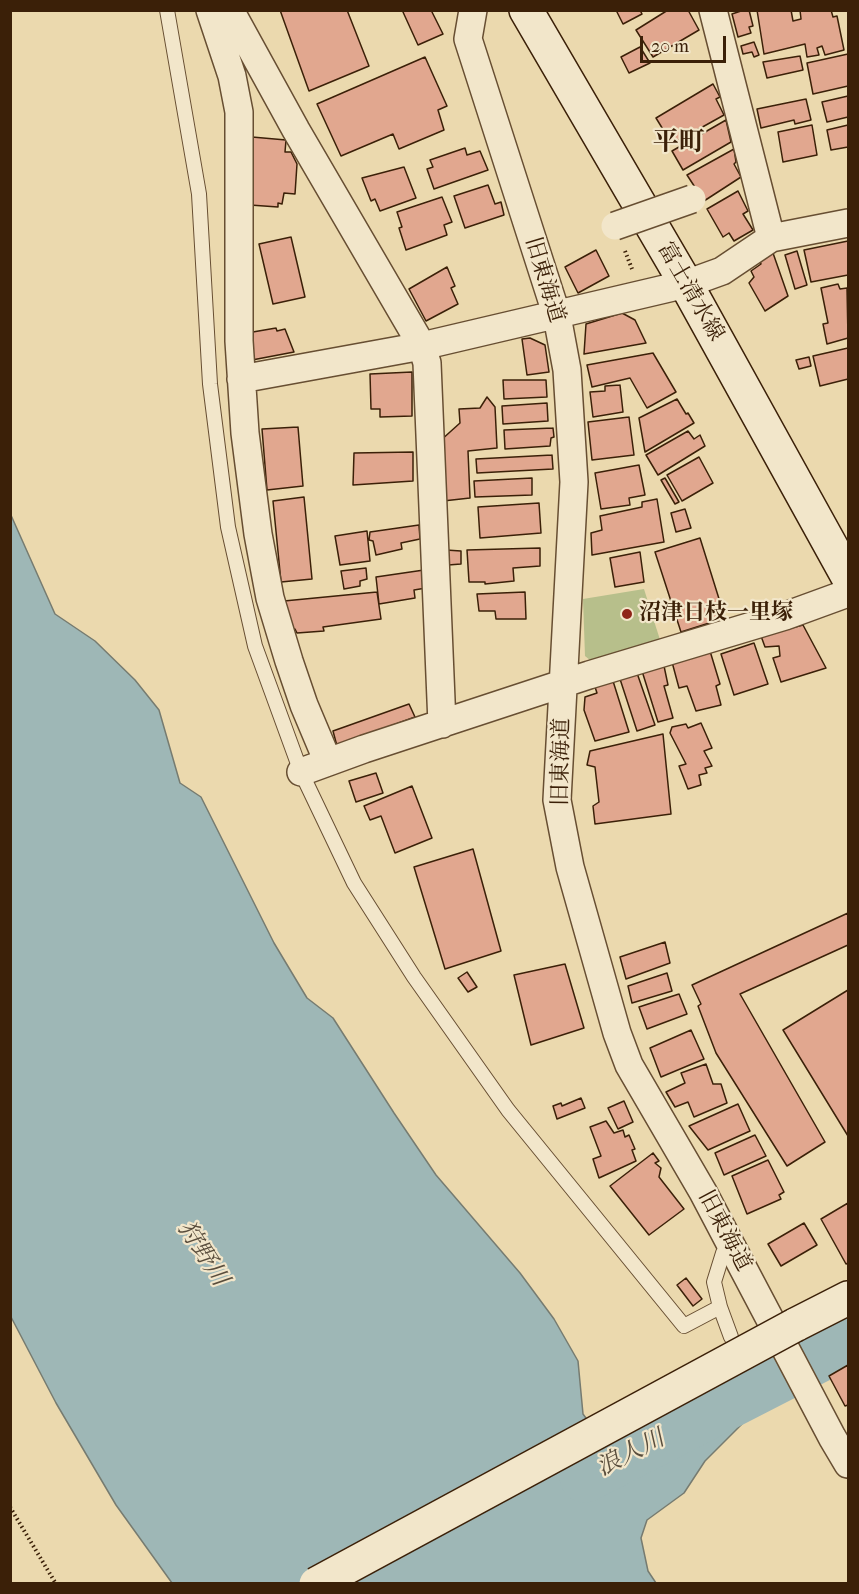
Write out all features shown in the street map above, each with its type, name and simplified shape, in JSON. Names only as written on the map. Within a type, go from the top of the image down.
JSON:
[{"type":"main road","name":"富士清水線","points":[[526,10],[686,284],[849,577]]},
{"type":"main road","points":[[316,1584],[849,1298]]},
{"type":"street","points":[[210,10],[232,76],[239,112],[238,341],[240,379],[258,534],[270,598],[304,705],[328,762]]},
{"type":"street","points":[[230,10],[296,130],[422,346],[427,363],[442,724]]},
{"type":"street","name":"旧東海道","points":[[472,10],[468,39],[556,316],[567,370],[574,482],[557,800],[570,867],[617,1033],[629,1065],[703,1192],[832,1437],[849,1464]]},
{"type":"street","points":[[714,10],[771,238]]},
{"type":"street","points":[[615,226],[692,199]]},
{"type":"street","points":[[240,379],[422,346],[686,284],[722,271],[771,238],[849,223]]},
{"type":"street","points":[[302,772],[564,684],[785,616],[849,593]]},
{"type":"lane","points":[[167,10],[199,194],[210,384],[228,527],[255,646],[302,772],[354,883],[414,978],[508,1110],[684,1326],[720,1307]]},
{"type":"lane","points":[[730,1243],[723,1253],[714,1282],[731,1337]]},
{"type":"path","points":[[10,1507],[56,1584]]},
{"type":"green space","points":[[644,589],[661,643],[596,665],[585,656],[583,599]]},
{"type":"water","name":"狩野川","points":[[10,513],[55,614],[95,641],[135,680],[159,710],[180,783],[201,797],[274,943],[307,998],[333,1018],[436,1175],[520,1273],[554,1319],[578,1361],[583,1414],[605,1444],[623,1449],[694,1437],[699,1427],[729,1413],[742,1424],[705,1461],[684,1493],[647,1520],[641,1538],[648,1571],[656,1583],[172,1583],[116,1505],[56,1403],[11,1317]]},
{"type":"water","points":[[848,1342],[848,1362],[835,1368],[824,1354]]},
{"type":"building","points":[[280,10],[347,10],[369,66],[309,91]]},
{"type":"building","points":[[431,10],[443,34],[418,45],[403,12]]},
{"type":"building","points":[[616,10],[640,10],[642,14],[623,24]]},
{"type":"building","points":[[668,10],[688,10],[699,30],[653,57],[636,30]]},
{"type":"building","points":[[749,10],[753,26],[749,27],[751,33],[738,37],[732,14]]},
{"type":"building","points":[[757,10],[791,10],[793,21],[801,19],[800,10],[831,10],[833,17],[837,16],[844,50],[825,55],[822,46],[817,48],[819,55],[807,57],[805,44],[764,54]]},
{"type":"building","points":[[754,42],[759,55],[754,57],[752,52],[743,54],[741,46]]},
{"type":"building","points":[[640,47],[650,63],[629,73],[621,57]]},
{"type":"building","points":[[848,54],[848,86],[813,94],[807,63]]},
{"type":"building","points":[[800,56],[803,70],[767,78],[763,62]]},
{"type":"building","points":[[425,57],[447,106],[438,110],[444,130],[399,149],[393,134],[341,156],[317,104]]},
{"type":"building","points":[[713,84],[720,97],[716,99],[724,115],[672,144],[656,118]]},
{"type":"building","points":[[848,96],[848,117],[827,122],[822,102]]},
{"type":"building","points":[[806,99],[811,120],[795,124],[794,120],[761,128],[757,109]]},
{"type":"building","points":[[726,120],[731,142],[683,170],[672,151]]},
{"type":"building","points":[[812,125],[817,155],[783,162],[778,132]]},
{"type":"building","points":[[848,125],[848,147],[831,150],[827,130]]},
{"type":"building","points":[[252,137],[286,140],[285,152],[291,152],[297,164],[295,194],[284,193],[282,204],[278,203],[278,207],[250,205]]},
{"type":"building","points":[[465,148],[467,155],[480,151],[488,170],[434,189],[427,169],[433,167],[430,160]]},
{"type":"building","points":[[734,149],[736,162],[734,164],[741,177],[704,201],[687,175]]},
{"type":"building","points":[[404,167],[416,198],[380,211],[375,199],[371,201],[362,178]]},
{"type":"building","points":[[488,185],[495,204],[501,202],[504,215],[465,228],[454,196]]},
{"type":"building","points":[[738,191],[748,211],[743,214],[753,230],[734,241],[729,233],[723,237],[707,209]]},
{"type":"building","points":[[442,197],[452,222],[444,225],[447,235],[406,250],[397,212]]},
{"type":"building","points":[[291,237],[305,297],[273,304],[259,244]]},
{"type":"building","points":[[848,241],[848,275],[811,282],[804,250]]},
{"type":"building","points":[[596,250],[609,276],[578,293],[565,267]]},
{"type":"building","points":[[797,251],[807,285],[795,289],[785,255]]},
{"type":"building","points":[[773,253],[788,296],[765,311],[749,283],[754,277],[751,271],[761,264],[760,261]]},
{"type":"building","points":[[447,267],[455,286],[451,288],[458,304],[426,321],[409,289]]},
{"type":"building","points":[[838,284],[840,289],[847,288],[848,338],[827,344],[823,324],[828,323],[821,288]]},
{"type":"building","points":[[622,313],[635,320],[646,343],[584,354],[586,324]]},
{"type":"building","points":[[276,328],[277,331],[285,329],[294,352],[252,360],[247,333]]},
{"type":"building","points":[[530,338],[545,345],[549,372],[527,375],[522,339]]},
{"type":"building","points":[[848,348],[848,379],[820,386],[813,356]]},
{"type":"building","points":[[653,353],[676,392],[647,408],[630,378],[592,387],[587,365]]},
{"type":"building","points":[[809,357],[811,366],[799,369],[796,360]]},
{"type":"building","points":[[412,372],[412,416],[380,417],[380,409],[371,409],[370,374]]},
{"type":"building","points":[[503,380],[546,380],[547,397],[504,399]]},
{"type":"building","points":[[620,385],[623,412],[593,417],[590,392],[605,391],[605,386]]},
{"type":"building","points":[[487,397],[495,407],[497,448],[468,451],[470,498],[443,501],[440,441],[460,423],[459,409],[480,408]]},
{"type":"building","points":[[677,399],[694,423],[645,452],[639,418]]},
{"type":"building","points":[[547,403],[548,421],[503,424],[502,406]]},
{"type":"building","points":[[629,417],[634,455],[592,460],[588,422]]},
{"type":"building","points":[[298,427],[303,486],[267,490],[262,429]]},
{"type":"building","points":[[553,428],[554,437],[551,438],[550,446],[505,449],[504,430]]},
{"type":"building","points":[[688,431],[694,439],[700,435],[705,446],[658,475],[646,455]]},
{"type":"building","points":[[413,452],[413,481],[353,485],[354,453]]},
{"type":"building","points":[[552,455],[553,469],[477,473],[476,459]]},
{"type":"building","points":[[699,457],[713,483],[682,501],[667,475]]},
{"type":"building","points":[[639,465],[645,495],[629,498],[630,505],[601,509],[595,473]]},
{"type":"building","points":[[532,478],[532,495],[475,497],[474,481]]},
{"type":"building","points":[[665,478],[679,502],[675,504],[661,480]]},
{"type":"building","points":[[304,497],[312,579],[281,582],[273,501]]},
{"type":"building","points":[[657,499],[664,542],[592,555],[591,533],[602,530],[600,516],[642,507],[642,502]]},
{"type":"building","points":[[539,503],[541,533],[480,538],[478,507]]},
{"type":"building","points":[[685,509],[691,528],[676,532],[671,513]]},
{"type":"building","points":[[419,525],[420,539],[401,543],[402,549],[376,555],[373,541],[369,540],[370,532]]},
{"type":"building","points":[[367,531],[370,561],[340,565],[335,536]]},
{"type":"building","points":[[700,538],[725,618],[681,632],[655,552]]},
{"type":"building","points":[[540,548],[540,566],[513,568],[514,581],[485,584],[485,582],[469,582],[467,550]]},
{"type":"building","points":[[446,550],[461,551],[461,564],[448,565]]},
{"type":"building","points":[[640,552],[644,582],[615,587],[610,558]]},
{"type":"building","points":[[366,568],[367,579],[360,581],[360,586],[344,589],[341,571]]},
{"type":"building","points":[[424,570],[426,588],[414,590],[415,598],[379,604],[376,577]]},
{"type":"building","points":[[377,592],[381,619],[323,627],[324,631],[297,633],[295,629],[291,629],[284,601]]},
{"type":"building","points":[[525,592],[526,619],[496,619],[495,611],[479,611],[477,594]]},
{"type":"building","points":[[803,625],[826,668],[781,682],[773,658],[780,656],[779,646],[765,647],[761,636]]},
{"type":"building","points":[[754,643],[768,684],[734,695],[721,654]]},
{"type":"building","points":[[710,651],[720,684],[716,686],[721,705],[696,711],[687,686],[679,688],[672,662]]},
{"type":"building","points":[[664,666],[668,685],[664,686],[673,718],[658,722],[642,671]]},
{"type":"building","points":[[637,673],[655,725],[637,731],[620,679]]},
{"type":"building","points":[[613,681],[629,732],[595,741],[584,710],[585,697],[597,693],[595,687]]},
{"type":"building","points":[[409,704],[415,717],[337,746],[333,731]]},
{"type":"building","points":[[701,723],[712,748],[704,751],[712,766],[705,768],[707,773],[699,775],[701,785],[688,789],[679,766],[686,764],[670,733],[672,727],[686,724],[688,728]]},
{"type":"building","points":[[663,734],[671,814],[595,824],[593,806],[599,802],[595,767],[587,765],[590,751]]},
{"type":"building","points":[[376,773],[383,793],[356,802],[349,781]]},
{"type":"building","points":[[412,786],[432,838],[395,853],[381,816],[370,820],[364,806]]},
{"type":"building","points":[[473,849],[501,951],[445,969],[414,867]]},
{"type":"building","points":[[848,913],[848,945],[740,994],[825,1142],[787,1166],[716,1053],[698,1006],[701,1004],[692,985]]},
{"type":"building","points":[[665,942],[670,963],[626,979],[620,957]]},
{"type":"building","points":[[565,964],[584,1028],[531,1045],[514,975]]},
{"type":"building","points":[[467,972],[477,987],[468,992],[458,978]]},
{"type":"building","points":[[667,973],[672,991],[632,1003],[628,986]]},
{"type":"building","points":[[848,990],[848,1136],[783,1030]]},
{"type":"building","points":[[679,994],[687,1014],[647,1029],[639,1007]]},
{"type":"building","points":[[691,1030],[704,1059],[661,1077],[650,1048]]},
{"type":"building","points":[[706,1064],[713,1084],[721,1084],[727,1103],[694,1117],[688,1102],[675,1107],[666,1092],[685,1083],[681,1073]]},
{"type":"building","points":[[581,1098],[585,1108],[557,1119],[553,1106],[561,1103],[562,1106]]},
{"type":"building","points":[[624,1101],[633,1122],[618,1129],[608,1108]]},
{"type":"building","points":[[738,1104],[750,1131],[708,1150],[689,1126]]},
{"type":"building","points":[[606,1121],[614,1133],[623,1130],[625,1137],[629,1135],[635,1149],[632,1150],[636,1161],[599,1178],[593,1159],[601,1156],[590,1127]]},
{"type":"building","points":[[755,1135],[766,1156],[724,1175],[715,1153]]},
{"type":"building","points":[[653,1153],[659,1161],[655,1163],[661,1168],[659,1177],[684,1209],[649,1235],[610,1186]]},
{"type":"building","points":[[768,1160],[784,1192],[779,1195],[781,1199],[747,1214],[732,1176]]},
{"type":"building","points":[[848,1203],[848,1263],[846,1264],[821,1219]]},
{"type":"building","points":[[804,1223],[817,1245],[781,1266],[768,1244]]},
{"type":"building","points":[[686,1278],[702,1299],[693,1306],[677,1285]]},
{"type":"building","points":[[848,1365],[848,1405],[845,1406],[829,1376]]},
{"type":"waterway","name":"浪人川","points":[[585,1477],[848,1342]]},
{"type":"place","name":"沼津日枝一里塚","points":[[627,614]]},
{"type":"district","name":"平町","points":[[679,144]]}]
